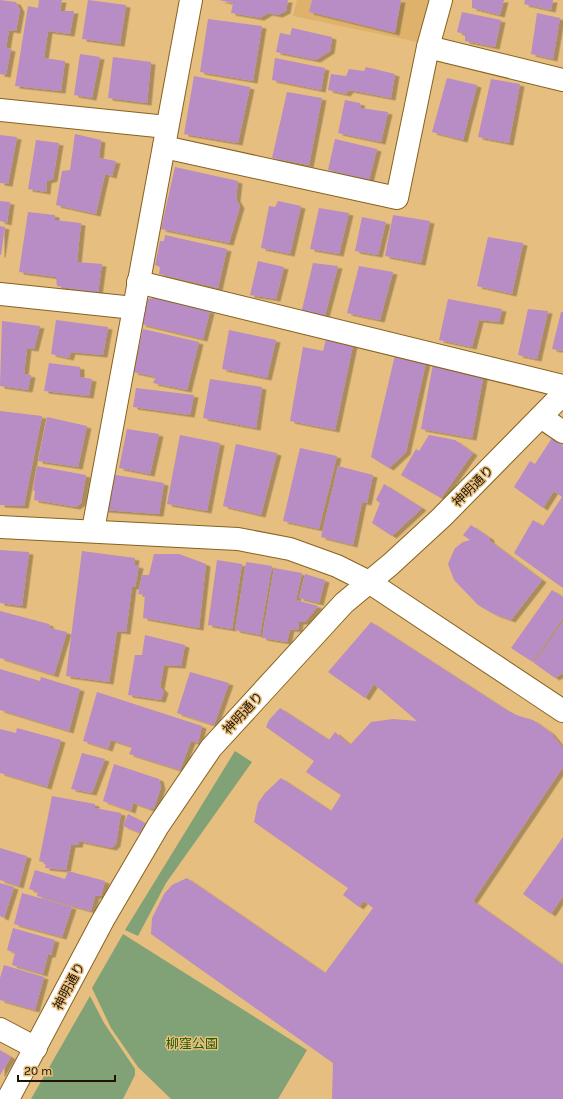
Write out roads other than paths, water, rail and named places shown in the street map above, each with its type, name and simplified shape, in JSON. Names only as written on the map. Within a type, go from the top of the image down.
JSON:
[{"type":"street","points":[[93,530],[191,0]]},
{"type":"street","points":[[0,110],[165,137],[397,198],[428,47],[441,0]]},
{"type":"street","points":[[428,47],[563,80]]},
{"type":"street","points":[[138,282],[563,386]]},
{"type":"street","points":[[0,294],[134,308]]},
{"type":"street","name":"神明通り","points":[[8,1099],[103,920],[158,826],[210,748],[344,604],[442,517],[563,394]]},
{"type":"street","points":[[541,417],[563,432]]},
{"type":"street","points":[[0,527],[93,530],[238,539],[290,549],[336,566],[369,582],[560,702]]},
{"type":"street","points":[[0,1028],[36,1048]]},
{"type":"park label","name":"柳窪公園","points":[[192,1043]]}]
